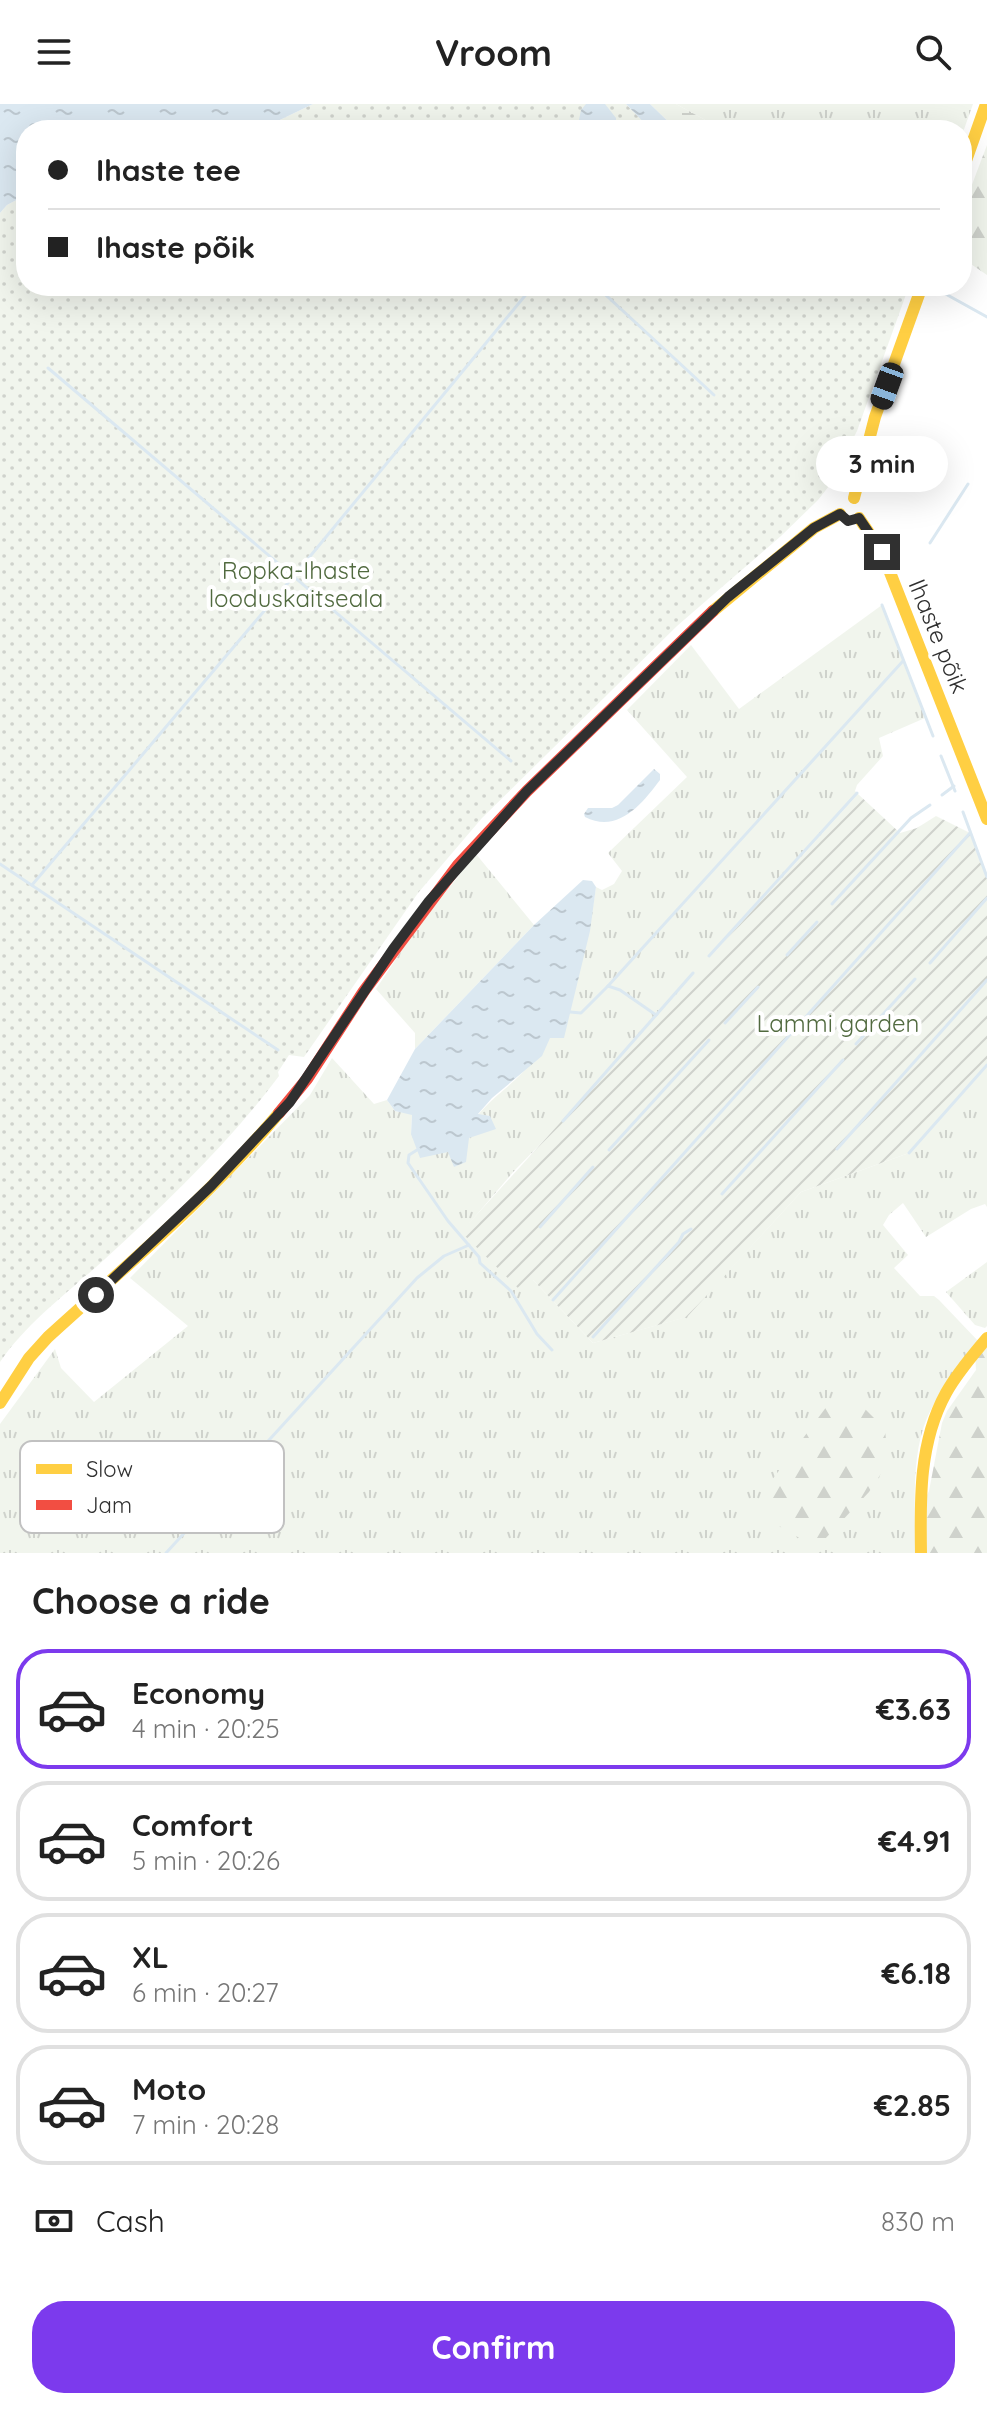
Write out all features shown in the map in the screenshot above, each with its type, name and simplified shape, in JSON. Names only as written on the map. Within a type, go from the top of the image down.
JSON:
[{"type":"street","points":[[972,144],[986,104]]},
{"type":"street","points":[[854,498],[871,431],[918,296]]},
{"type":"street","points":[[854,498],[862,506],[859,518],[848,521],[840,514],[839,507],[843,500],[854,498]]},
{"type":"street","points":[[0,1403],[29,1358],[48,1337],[174,1222],[260,1136],[307,1079],[371,980],[429,901],[527,791],[728,597],[814,528],[840,514]]},
{"type":"street","name":"Ihaste põik","points":[[859,518],[882,552],[987,819]]},
{"type":"street","points":[[921,1553],[923,1468],[931,1426],[953,1381],[987,1338]]},
{"type":"green space","points":[[313,104],[626,104],[641,120],[280,120]]},
{"type":"green space","points":[[650,104],[676,104],[705,120],[667,120]]},
{"type":"green space","points":[[676,104],[973,104],[967,120],[705,120]]},
{"type":"green space","points":[[987,145],[987,275],[972,265],[972,185]]},
{"type":"green space","name":"Ropka-Ihaste looduskaitseala","points":[[16,200],[16,296],[905,296],[857,431],[829,486],[818,500],[677,626],[482,818],[418,893],[304,1057],[289,1055],[278,1072],[279,1076],[260,1101],[218,1148],[151,1216],[36,1320],[0,1362],[0,213]]},
{"type":"green space","points":[[882,605],[925,718],[879,738],[883,756],[857,785],[855,791],[858,794],[462,1232],[533,1280],[593,1343],[686,1317],[801,1192],[909,1153],[987,1065],[987,1207],[985,1204],[971,1209],[926,1237],[903,1203],[883,1225],[908,1255],[894,1268],[920,1296],[934,1296],[939,1300],[979,1342],[950,1378],[927,1418],[922,1434],[915,1484],[915,1553],[0,1553],[0,1424],[55,1349],[61,1368],[94,1402],[188,1326],[130,1278],[310,1095],[332,1058],[374,1104],[387,1100],[395,1111],[412,1114],[411,1134],[469,1138],[490,1116],[478,1115],[522,1073],[552,1032],[581,962],[596,887],[602,890],[614,884],[622,871],[608,853],[687,777],[627,710],[691,645],[739,709]]},
{"type":"green space","name":"Lammi garden","points":[[858,794],[900,833],[917,828],[936,816],[970,833],[987,877],[987,1065],[909,1153],[801,1192],[687,1317],[593,1343],[533,1280],[518,1288],[461,1232]]},
{"type":"green space","points":[[476,854],[534,925],[415,1049],[415,1033],[376,989],[416,929]]},
{"type":"green space","points":[[987,1262],[985,1328],[975,1325],[946,1292]]},
{"type":"green space","points":[[987,1338],[987,1553],[921,1553],[920,1510],[929,1491],[942,1423],[976,1370],[975,1353]]},
{"type":"green space","points":[[830,1402],[862,1406],[885,1429],[888,1463],[869,1492],[824,1540],[803,1540],[770,1521],[769,1484]]},
{"type":"water","points":[[0,104],[313,104],[280,120],[16,120],[16,200],[0,213]]},
{"type":"water","points":[[586,104],[605,104],[616,120],[579,120]]},
{"type":"water","points":[[626,104],[650,104],[667,120],[641,120]]},
{"type":"water","points":[[654,769],[660,774],[660,780],[628,814],[608,822],[585,817],[588,808],[618,805]]},
{"type":"water","points":[[583,880],[592,881],[596,887],[590,931],[564,1038],[550,1038],[542,1056],[492,1098],[478,1114],[490,1116],[496,1129],[469,1138],[466,1162],[454,1167],[448,1152],[420,1158],[411,1134],[412,1115],[395,1111],[387,1100],[415,1049],[534,925]]},
{"type":"waterway","points":[[32,885],[293,577],[525,296]]},
{"type":"waterway","points":[[607,296],[714,395]]},
{"type":"waterway","points":[[949,296],[987,317]]},
{"type":"waterway","points":[[48,368],[511,761]]},
{"type":"waterway","points":[[930,543],[968,484]]},
{"type":"waterway","points":[[882,605],[933,736]]},
{"type":"waterway","points":[[608,986],[903,661]]},
{"type":"waterway","points":[[941,756],[955,791]]},
{"type":"waterway","points":[[942,795],[954,786]]},
{"type":"waterway","points":[[709,956],[857,793]]},
{"type":"waterway","points":[[832,904],[911,818],[930,805]]},
{"type":"waterway","points":[[963,812],[987,877]]},
{"type":"waterway","points":[[553,1300],[970,833]]},
{"type":"waterway","points":[[0,864],[278,1050]]},
{"type":"waterway","points":[[930,963],[987,898]]},
{"type":"waterway","points":[[787,955],[817,922]]},
{"type":"waterway","points":[[563,1121],[693,973]]},
{"type":"waterway","points":[[856,1044],[915,979]]},
{"type":"waterway","points":[[837,1149],[987,980]]},
{"type":"waterway","points":[[570,1012],[581,1013],[608,986],[620,990],[656,1015]]},
{"type":"waterway","points":[[725,1023],[758,987]]},
{"type":"waterway","points":[[609,1150],[709,1040]]},
{"type":"waterway","points":[[722,1194],[843,1060]]},
{"type":"waterway","points":[[909,1153],[987,1065]]},
{"type":"waterway","points":[[417,1150],[409,1155],[408,1163],[448,1221],[479,1257],[480,1263],[511,1291],[537,1334],[552,1350]]},
{"type":"waterway","points":[[540,1227],[593,1167]]},
{"type":"waterway","points":[[593,1337],[683,1234],[691,1229]]},
{"type":"waterway","points":[[268,1441],[417,1278],[444,1256],[469,1245]]},
{"type":"waterway","points":[[166,1553],[184,1533]]},
{"type":"traffic: slow","points":[[972,144],[986,104]]},
{"type":"traffic: slow","points":[[854,498],[875,417],[918,296]]},
{"type":"traffic: slow","points":[[713,611],[814,528],[840,514]]},
{"type":"traffic: slow","points":[[859,518],[882,552],[987,819]]},
{"type":"traffic: slow","points":[[0,1403],[29,1358],[48,1337],[197,1201],[279,1113]]},
{"type":"traffic: slow","points":[[921,1553],[921,1492],[931,1431],[950,1386],[987,1338]]},
{"type":"traffic: jam","points":[[279,1113],[307,1079],[364,991],[458,865],[527,791],[713,611]]},
{"type":"route","points":[[96,1295],[211,1186],[290,1102],[393,949],[458,865],[527,791],[686,635],[814,528],[840,514],[848,521],[859,518],[882,552]]}]
